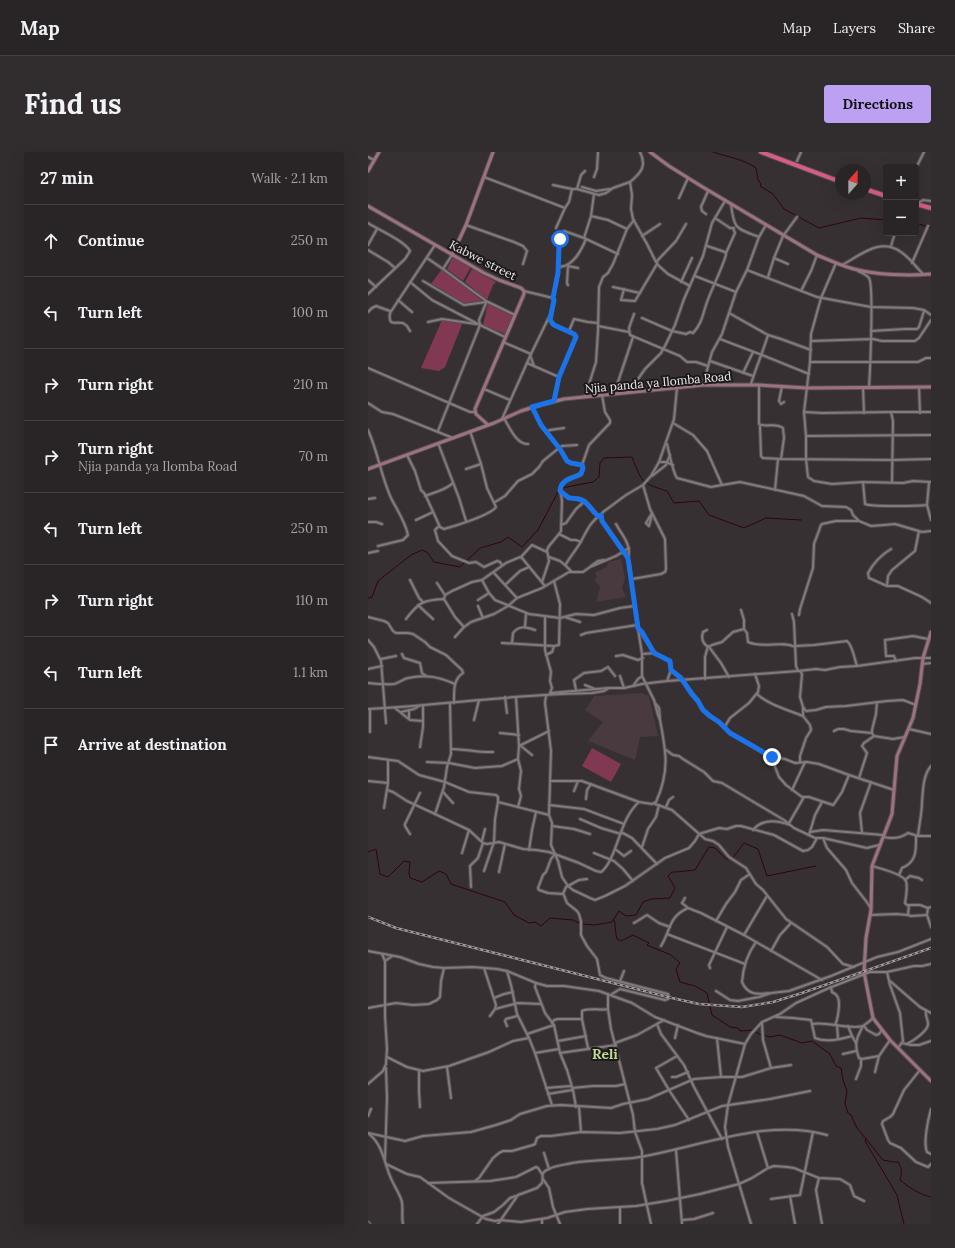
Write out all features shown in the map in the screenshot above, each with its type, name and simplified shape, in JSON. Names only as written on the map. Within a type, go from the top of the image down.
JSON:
[{"type":"highway","points":[[761,152],[835,180]]},
{"type":"highway","points":[[871,191],[883,195]]},
{"type":"highway","points":[[919,205],[931,208]]},
{"type":"main road","points":[[368,171],[379,152]]},
{"type":"main road","points":[[452,255],[466,225],[493,152]]},
{"type":"main road","points":[[650,152],[708,191],[817,255],[854,269],[904,275],[931,274]]},
{"type":"main road","name":"Kabwe street","points":[[368,206],[492,277],[524,290],[475,412]]},
{"type":"main road","name":"Njia panda ya Ilomba Road","points":[[368,469],[532,407],[554,401],[703,385],[758,384],[807,388],[931,387]]},
{"type":"main road","points":[[475,412],[487,424]]},
{"type":"main road","points":[[931,632],[923,658],[916,705],[909,729],[897,756],[892,814],[872,866],[871,908],[864,963],[864,974],[873,1018],[890,1040],[931,1080]]},
{"type":"street","points":[[594,177],[598,152]]},
{"type":"street","points":[[582,187],[600,191],[630,182],[640,172],[643,166],[643,159],[640,152]]},
{"type":"street","points":[[797,161],[801,152]]},
{"type":"street","points":[[918,164],[924,152]]},
{"type":"street","points":[[368,157],[374,161]]},
{"type":"street","points":[[577,189],[581,175],[585,171]]},
{"type":"street","points":[[484,177],[565,208]]},
{"type":"street","points":[[679,198],[688,178]]},
{"type":"street","points":[[630,182],[631,209],[634,220],[657,263],[668,274],[690,286]]},
{"type":"street","points":[[553,185],[577,189],[594,194],[602,194],[613,188]]},
{"type":"street","points":[[556,228],[568,203],[572,189]]},
{"type":"street","points":[[706,214],[701,208],[708,191]]},
{"type":"street","points":[[568,284],[567,266],[580,253],[591,216],[594,194]]},
{"type":"street","points":[[919,202],[923,200],[931,201]]},
{"type":"street","points":[[628,393],[645,369],[664,349],[707,246],[709,232],[725,201]]},
{"type":"street","points":[[642,318],[672,331],[686,334],[690,332],[693,333],[695,331],[702,320],[707,302],[735,232],[731,204]]},
{"type":"street","points":[[591,216],[608,220],[627,229]]},
{"type":"street","points":[[768,277],[783,236],[797,217]]},
{"type":"street","points":[[715,218],[726,226],[759,237]]},
{"type":"street","points":[[586,397],[595,366],[599,287],[603,277],[608,273],[618,254],[627,229],[634,220]]},
{"type":"street","points":[[368,223],[401,242],[410,249],[410,253],[407,257],[368,294]]},
{"type":"street","points":[[642,236],[660,224]]},
{"type":"street","points":[[624,289],[621,298],[622,300],[635,301],[657,263],[676,241],[686,224]]},
{"type":"street","points":[[466,225],[508,239],[523,246],[527,252],[523,264]]},
{"type":"street","points":[[703,385],[714,348],[720,339],[736,292],[748,270],[759,237],[766,225]]},
{"type":"street","points":[[912,263],[928,226]]},
{"type":"street","points":[[368,245],[377,229]]},
{"type":"street","points":[[528,444],[524,444],[518,440],[503,419],[510,400],[550,316],[559,267],[559,245],[564,231],[618,254]]},
{"type":"street","points":[[891,246],[894,236]]},
{"type":"street","points":[[410,331],[405,324],[391,322],[389,318],[390,311],[436,245]]},
{"type":"street","points":[[707,246],[726,254]]},
{"type":"street","points":[[842,265],[874,247],[891,246],[902,252],[924,275]]},
{"type":"street","points":[[368,250],[395,268]]},
{"type":"street","points":[[443,269],[452,255]]},
{"type":"street","points":[[801,291],[817,255]]},
{"type":"street","points":[[427,258],[486,302],[515,315]]},
{"type":"street","points":[[681,282],[692,258]]},
{"type":"street","points":[[774,258],[788,264]]},
{"type":"street","points":[[836,263],[821,298],[812,330],[809,374],[804,412],[808,477],[814,481],[832,484],[863,482],[930,482],[928,505],[931,520]]},
{"type":"street","points":[[559,267],[567,266],[578,268]]},
{"type":"street","points":[[854,269],[870,279],[871,332],[869,387]]},
{"type":"street","points":[[748,270],[814,296],[835,302],[871,307],[910,308],[924,310],[931,315]]},
{"type":"street","points":[[695,276],[736,292]]},
{"type":"street","points":[[368,280],[376,287]]},
{"type":"street","points":[[423,281],[464,305],[486,302]]},
{"type":"street","points":[[410,282],[432,300],[505,337]]},
{"type":"street","points":[[613,287],[640,293]]},
{"type":"street","points":[[524,290],[553,298]]},
{"type":"street","points":[[398,300],[412,312]]},
{"type":"street","points":[[438,431],[450,403],[486,302]]},
{"type":"street","points":[[368,312],[376,306],[390,311]]},
{"type":"street","points":[[871,332],[917,329],[924,310]]},
{"type":"street","points":[[729,313],[768,335],[782,338],[811,350]]},
{"type":"street","points":[[629,332],[634,314]]},
{"type":"street","points":[[550,316],[551,322],[554,325],[574,334],[576,337],[559,377],[554,401]]},
{"type":"street","points":[[569,332],[574,318],[629,332],[633,337],[680,356],[686,362],[696,362],[708,366]]},
{"type":"street","points":[[428,322],[442,319],[479,325]]},
{"type":"street","points":[[811,342],[916,340],[931,320]]},
{"type":"street","points":[[751,384],[768,335]]},
{"type":"street","points":[[615,394],[633,337]]},
{"type":"street","points":[[720,339],[762,354],[809,374]]},
{"type":"street","points":[[504,342],[531,354]]},
{"type":"street","points":[[743,373],[753,352]]},
{"type":"street","points":[[531,354],[534,367]]},
{"type":"street","points":[[810,362],[918,362],[926,358],[931,358]]},
{"type":"street","points":[[710,361],[754,376]]},
{"type":"street","points":[[527,363],[559,377]]},
{"type":"street","points":[[368,368],[470,412],[475,412]]},
{"type":"street","points":[[758,384],[758,422],[760,426],[761,457],[806,460],[931,459]]},
{"type":"street","points":[[782,386],[779,401],[781,404],[784,402]]},
{"type":"street","points":[[863,387],[864,413]]},
{"type":"street","points":[[919,387],[920,413]]},
{"type":"street","points":[[652,476],[667,443],[673,423],[677,388]]},
{"type":"street","points":[[484,389],[510,400]]},
{"type":"street","points":[[542,582],[549,562],[547,552],[549,546],[559,534],[561,525],[561,484],[581,474],[583,470],[582,465],[589,445],[610,423],[610,420],[605,412],[602,395]]},
{"type":"street","points":[[368,402],[381,411],[391,413],[453,438]]},
{"type":"street","points":[[532,407],[546,432],[569,462],[582,465]]},
{"type":"street","points":[[804,412],[931,412]]},
{"type":"street","points":[[891,412],[893,421],[892,482]]},
{"type":"street","points":[[673,423],[693,435],[707,451],[722,485]]},
{"type":"street","points":[[760,426],[779,425],[783,428],[784,438],[775,490]]},
{"type":"street","points":[[546,432],[564,428]]},
{"type":"street","points":[[368,430],[391,498],[400,512],[408,535],[402,540],[378,546]]},
{"type":"street","points":[[408,455],[415,471],[420,489],[440,526],[444,529],[460,524],[480,516],[496,507],[486,488],[481,464],[470,431]]},
{"type":"street","points":[[806,436],[931,434]]},
{"type":"street","points":[[438,443],[466,521]]},
{"type":"street","points":[[667,443],[675,476],[679,479],[711,487],[740,482],[804,496],[822,506],[842,506],[849,508],[859,521]]},
{"type":"street","points":[[494,502],[505,496],[518,482],[532,474],[543,461],[559,448],[577,445]]},
{"type":"street","points":[[565,565],[590,526],[599,516],[626,495],[643,486],[667,463],[670,454]]},
{"type":"street","points":[[659,462],[673,465]]},
{"type":"street","points":[[466,469],[481,464]]},
{"type":"street","points":[[425,496],[448,488],[453,482]]},
{"type":"street","points":[[863,482],[864,503],[868,505],[928,505]]},
{"type":"street","points":[[632,579],[661,574],[666,570],[665,538],[652,513],[643,486]]},
{"type":"street","points":[[560,491],[569,498],[585,501],[599,516],[628,558]]},
{"type":"street","points":[[368,499],[375,498]]},
{"type":"street","points":[[561,525],[566,523],[576,509],[585,501]]},
{"type":"street","points":[[416,520],[433,512]]},
{"type":"street","points":[[652,513],[649,526],[646,523],[652,513]]},
{"type":"street","points":[[799,615],[813,568],[814,544],[822,524],[836,521],[859,521],[871,526],[895,524],[922,532],[931,531]]},
{"type":"street","points":[[368,522],[382,524]]},
{"type":"street","points":[[616,524],[629,548],[628,558],[632,579],[634,606],[643,658],[642,676],[656,704],[666,750],[666,767],[664,777],[659,797],[655,804]]},
{"type":"street","points":[[440,526],[435,530],[437,538],[439,543],[452,556],[469,563],[476,562],[484,567],[498,561],[502,565]]},
{"type":"street","points":[[887,586],[888,576],[892,570],[915,551],[919,531]]},
{"type":"street","points":[[559,534],[571,540],[581,542]]},
{"type":"street","points":[[445,595],[469,583],[482,580],[494,573],[502,565],[521,557],[532,546],[547,552]]},
{"type":"street","points":[[549,557],[561,562],[572,571],[583,572],[629,548]]},
{"type":"street","points":[[891,549],[880,557],[867,575],[871,580],[887,586],[898,586],[922,597],[931,603]]},
{"type":"street","points":[[368,552],[378,551]]},
{"type":"street","points":[[521,557],[545,586]]},
{"type":"street","points":[[504,585],[520,571],[529,567]]},
{"type":"street","points":[[455,637],[471,622],[494,614],[508,606],[517,598],[545,586],[572,571]]},
{"type":"street","points":[[494,573],[517,598]]},
{"type":"street","points":[[410,580],[419,598],[423,602]]},
{"type":"street","points":[[482,580],[489,593],[496,601],[526,613],[560,618],[576,614],[594,615],[634,606]]},
{"type":"street","points":[[502,643],[554,646],[560,643],[560,604],[554,581]]},
{"type":"street","points":[[437,583],[445,595],[444,599],[455,617],[464,627]]},
{"type":"street","points":[[478,600],[489,593]]},
{"type":"street","points":[[406,619],[418,605],[423,602],[444,599]]},
{"type":"street","points":[[418,605],[433,619]]},
{"type":"street","points":[[478,606],[482,618]]},
{"type":"street","points":[[741,610],[744,620],[744,628],[747,633],[747,642],[749,643],[754,645],[789,644],[795,646],[814,645],[845,640],[848,641],[852,648],[856,666]]},
{"type":"street","points":[[525,627],[526,613]]},
{"type":"street","points":[[792,614],[794,622],[796,664],[802,674],[802,691],[800,697],[803,716]]},
{"type":"street","points":[[545,616],[546,654],[552,688],[545,703],[550,751],[549,815],[552,826],[551,843],[558,861],[561,876],[568,886],[590,898],[596,899],[618,890],[665,858],[689,848],[699,834],[719,828],[727,829],[736,826],[774,835],[803,851],[812,847],[817,838]]},
{"type":"street","points":[[368,617],[388,623],[396,633],[408,632],[413,634],[430,647],[446,655],[463,672],[458,676],[455,684],[452,703],[452,749],[443,792],[435,814]]},
{"type":"street","points":[[563,617],[580,622]]},
{"type":"street","points":[[581,635],[637,626]]},
{"type":"street","points":[[637,626],[654,653]]},
{"type":"street","points":[[512,643],[513,632],[519,628],[525,627],[535,630]]},
{"type":"street","points":[[705,679],[705,657],[708,647],[722,642],[733,632],[744,628]]},
{"type":"street","points":[[707,630],[703,632],[703,642],[722,663],[729,677]]},
{"type":"street","points":[[896,661],[894,656],[886,656],[885,640],[913,636],[928,640]]},
{"type":"street","points":[[368,640],[381,659],[386,723]]},
{"type":"street","points":[[546,654],[552,652],[554,646]]},
{"type":"street","points":[[642,654],[654,653],[670,661],[671,670],[667,681]]},
{"type":"street","points":[[402,654],[404,658],[420,663],[422,673],[426,676]]},
{"type":"street","points":[[616,656],[623,655],[637,660],[643,658]]},
{"type":"street","points":[[381,659],[396,656]]},
{"type":"street","points":[[370,732],[369,709],[452,703],[576,690],[624,688],[667,681],[790,672],[799,670],[825,670],[915,658],[931,658]]},
{"type":"street","points":[[922,664],[931,663]]},
{"type":"street","points":[[790,672],[796,664]]},
{"type":"street","points":[[368,669],[382,666]]},
{"type":"street","points":[[576,690],[574,680],[584,673],[600,671],[608,668],[615,676]]},
{"type":"street","points":[[671,670],[683,680],[703,710],[724,728],[772,757],[795,763],[805,762],[819,764],[894,790]]},
{"type":"street","points":[[724,728],[730,718],[757,694],[759,686],[755,674]]},
{"type":"street","points":[[368,683],[394,684],[407,678],[426,676],[438,677],[455,684]]},
{"type":"street","points":[[620,676],[624,688]]},
{"type":"street","points":[[633,686],[636,680],[642,676]]},
{"type":"street","points":[[648,689],[651,684]]},
{"type":"street","points":[[585,685],[596,689]]},
{"type":"street","points":[[548,694],[592,693],[604,691],[608,688]]},
{"type":"street","points":[[757,694],[782,708],[803,716],[810,724],[811,730],[800,753],[800,762]]},
{"type":"street","points":[[505,697],[507,713]]},
{"type":"street","points":[[516,697],[520,746],[518,759],[521,773],[519,789],[521,796],[518,807]]},
{"type":"street","points":[[474,720],[479,700]]},
{"type":"street","points":[[802,707],[808,711],[826,707],[903,700],[916,705]]},
{"type":"street","points":[[877,702],[872,733],[874,736],[893,739],[905,737]]},
{"type":"street","points":[[401,712],[419,705]]},
{"type":"street","points":[[420,747],[423,705]]},
{"type":"street","points":[[394,707],[409,719],[423,721]]},
{"type":"street","points":[[409,710],[409,719]]},
{"type":"street","points":[[834,731],[844,729],[872,733]]},
{"type":"street","points":[[909,729],[931,734]]},
{"type":"street","points":[[520,746],[549,731]]},
{"type":"street","points":[[500,733],[519,734]]},
{"type":"street","points":[[858,778],[867,753],[862,746],[874,736]]},
{"type":"street","points":[[520,746],[532,755]]},
{"type":"street","points":[[452,749],[493,752]]},
{"type":"street","points":[[666,750],[673,755],[680,756],[682,759],[704,772],[713,781],[722,784],[758,804],[794,828],[809,835],[867,848],[879,845]]},
{"type":"street","points":[[368,757],[400,762],[419,775],[445,782],[469,792],[497,796],[498,802],[495,819],[494,842],[484,871]]},
{"type":"street","points":[[772,757],[775,760],[775,767],[781,779],[792,790],[804,797],[809,797],[822,802],[834,804],[842,792],[848,775]]},
{"type":"street","points":[[427,762],[449,763],[479,768],[504,766],[518,759]]},
{"type":"street","points":[[384,808],[388,783],[388,760]]},
{"type":"street","points":[[792,790],[805,762]]},
{"type":"street","points":[[899,875],[902,868],[909,864],[915,854],[922,793],[927,771],[931,766]]},
{"type":"street","points":[[368,781],[388,783]]},
{"type":"street","points":[[550,781],[578,781],[591,784],[639,802],[666,807],[679,815],[706,840],[713,841],[719,845],[729,857],[746,868],[756,884],[763,890],[784,917],[791,923],[827,948],[843,964],[854,967]]},
{"type":"street","points":[[574,791],[578,781]]},
{"type":"street","points":[[862,833],[860,813],[871,782]]},
{"type":"street","points":[[586,799],[587,792],[591,784]]},
{"type":"street","points":[[387,790],[395,793],[414,805],[469,830],[487,844],[494,842],[530,850],[540,850],[555,854],[598,872],[605,869],[615,849],[624,824],[632,810],[639,802]]},
{"type":"street","points":[[443,792],[454,803]]},
{"type":"street","points":[[410,834],[405,824],[420,793]]},
{"type":"street","points":[[666,807],[669,800],[673,797]]},
{"type":"street","points":[[790,824],[804,797]]},
{"type":"street","points":[[498,802],[549,815]]},
{"type":"street","points":[[809,835],[815,815],[822,802]]},
{"type":"street","points":[[549,805],[584,809],[624,824]]},
{"type":"street","points":[[642,847],[648,828],[656,817],[659,805]]},
{"type":"street","points":[[530,850],[536,812]]},
{"type":"street","points":[[580,819],[601,828],[629,836],[642,847],[657,864]]},
{"type":"street","points":[[753,830],[758,825],[771,820],[790,824]]},
{"type":"street","points":[[552,826],[574,829],[590,834]]},
{"type":"street","points":[[471,887],[470,866],[478,858],[485,829]]},
{"type":"street","points":[[462,853],[469,830]]},
{"type":"street","points":[[810,832],[823,830],[883,835],[890,838],[901,837],[908,833],[917,836],[931,836]]},
{"type":"street","points":[[824,838],[827,848],[845,869],[852,883],[871,908]]},
{"type":"street","points":[[499,872],[505,844]]},
{"type":"street","points":[[615,849],[624,856],[631,851]]},
{"type":"street","points":[[594,853],[610,859],[622,868],[633,881]]},
{"type":"street","points":[[555,854],[543,875],[538,889],[544,892],[558,894],[563,893]]},
{"type":"street","points":[[872,866],[899,875],[905,880]]},
{"type":"street","points":[[716,921],[741,880],[750,874]]},
{"type":"street","points":[[905,880],[910,876],[922,880]]},
{"type":"street","points":[[587,879],[579,880],[568,886],[565,888],[563,893],[566,901],[577,911],[581,920],[580,925],[582,938],[597,959],[600,975],[605,978],[666,993],[669,998],[665,1000],[620,990],[611,995]]},
{"type":"street","points":[[905,880],[905,903],[909,906],[920,905],[930,907],[927,915],[931,927]]},
{"type":"street","points":[[744,935],[767,896]]},
{"type":"street","points":[[685,898],[682,903],[688,908],[744,935],[822,980]]},
{"type":"street","points":[[908,915],[909,906]]},
{"type":"street","points":[[661,946],[673,918],[688,908]]},
{"type":"street","points":[[634,923],[647,915],[658,923],[670,927]]},
{"type":"street","points":[[870,915],[927,915]]},
{"type":"street","points":[[771,951],[780,935],[791,923]]},
{"type":"street","points":[[710,968],[708,964],[715,953],[727,927]]},
{"type":"street","points":[[667,934],[745,964]]},
{"type":"street","points":[[756,942],[750,951],[745,964],[742,982],[747,990],[753,994],[796,989],[878,957],[898,952],[931,939]]},
{"type":"street","points":[[368,951],[404,958],[427,966],[444,968],[484,968],[507,971],[547,986],[564,986],[596,990],[641,1008],[656,1017],[706,1036],[745,1044]]},
{"type":"street","points":[[382,954],[385,961],[387,1057],[385,1160]]},
{"type":"street","points":[[385,961],[392,956]]},
{"type":"street","points":[[751,1224],[728,1146],[725,1127],[728,1105],[745,1044],[751,1034],[762,1022],[775,1017],[796,1003],[864,974],[872,972],[887,972],[931,964]]},
{"type":"street","points":[[368,1008],[398,1003],[424,1005],[432,1003],[440,997],[444,968]]},
{"type":"street","points":[[484,968],[496,1009]]},
{"type":"street","points":[[507,971],[518,1016],[535,1053],[552,1105]]},
{"type":"street","points":[[620,981],[624,972]]},
{"type":"street","points":[[887,972],[900,1013],[902,1043],[898,1048]]},
{"type":"street","points":[[889,980],[926,1011],[931,1013]]},
{"type":"street","points":[[536,983],[535,987],[541,1004],[546,1016],[553,1024],[576,1106]]},
{"type":"street","points":[[831,987],[832,992],[838,998],[839,1010],[836,1025],[838,1038]]},
{"type":"street","points":[[494,998],[513,992]]},
{"type":"street","points":[[716,992],[730,1000],[738,1001],[771,993]]},
{"type":"street","points":[[608,994],[608,1009],[615,1044],[630,1102],[635,1132],[641,1148],[642,1183],[652,1224]]},
{"type":"street","points":[[490,1016],[496,1009],[515,1004],[541,1004]]},
{"type":"street","points":[[588,1048],[581,1011],[600,1011],[608,1009]]},
{"type":"street","points":[[907,1044],[920,1036],[927,1028],[928,1023],[925,1014],[926,1011]]},
{"type":"street","points":[[507,1026],[505,1020],[518,1016]]},
{"type":"street","points":[[775,1017],[811,1020],[814,1035],[818,1039],[825,1040],[852,1036]]},
{"type":"street","points":[[526,1034],[553,1024],[554,1020],[582,1018]]},
{"type":"street","points":[[856,1079],[861,1066],[861,1059],[856,1051],[856,1043],[863,1026],[873,1018]]},
{"type":"street","points":[[560,1053],[615,1044],[664,1020]]},
{"type":"street","points":[[762,1022],[763,1040],[771,1068]]},
{"type":"street","points":[[812,1024],[820,1023],[863,1026],[876,1035],[882,1030]]},
{"type":"street","points":[[657,1024],[661,1034],[688,1072],[722,1139]]},
{"type":"street","points":[[675,1038],[678,1025]]},
{"type":"street","points":[[848,1026],[856,1043]]},
{"type":"street","points":[[558,1041],[586,1036]]},
{"type":"street","points":[[387,1057],[407,1067],[419,1070],[447,1067],[489,1052],[513,1041],[529,1038]]},
{"type":"street","points":[[717,1038],[721,1077]]},
{"type":"street","points":[[875,1072],[880,1056],[890,1040]]},
{"type":"street","points":[[902,1043],[919,1045],[931,1041]]},
{"type":"street","points":[[535,1053],[559,1049]]},
{"type":"street","points":[[843,1054],[856,1051]]},
{"type":"street","points":[[677,1056],[656,1068],[689,1120]]},
{"type":"street","points":[[861,1059],[880,1056]]},
{"type":"street","points":[[368,1133],[405,1140],[423,1136],[474,1131],[510,1120],[520,1114],[552,1105],[608,1109],[630,1102],[648,1099],[698,1078],[751,1075],[771,1068],[791,1065]]},
{"type":"street","points":[[368,1084],[386,1067]]},
{"type":"street","points":[[447,1067],[450,1098]]},
{"type":"street","points":[[920,1069],[904,1090],[893,1114],[883,1121],[882,1124],[890,1143],[900,1148],[919,1164],[928,1167],[931,1164]]},
{"type":"street","points":[[419,1070],[420,1107]]},
{"type":"street","points":[[672,1077],[688,1072]]},
{"type":"street","points":[[546,1088],[616,1086],[625,1084]]},
{"type":"street","points":[[548,1094],[572,1088]]},
{"type":"street","points":[[475,1181],[481,1176],[493,1158],[501,1152],[512,1151],[533,1145],[535,1144],[537,1138],[541,1136],[581,1132],[635,1132],[669,1127],[728,1105],[810,1091]]},
{"type":"street","points":[[579,1107],[581,1132]]},
{"type":"street","points":[[368,1114],[371,1109]]},
{"type":"street","points":[[931,1109],[928,1119],[925,1143],[927,1152],[931,1154]]},
{"type":"street","points":[[542,1174],[549,1169],[558,1166],[587,1161],[642,1156],[757,1132],[782,1130],[813,1132],[828,1135]]},
{"type":"street","points":[[757,1132],[768,1168]]},
{"type":"street","points":[[771,1199],[800,1195],[813,1132]]},
{"type":"street","points":[[368,1133],[378,1144],[390,1176],[402,1200],[403,1224]]},
{"type":"street","points":[[676,1150],[682,1224]]},
{"type":"street","points":[[544,1153],[549,1169]]},
{"type":"street","points":[[386,1164],[406,1174],[420,1177],[448,1198],[486,1219],[495,1221],[521,1222],[542,1219],[565,1212],[636,1206],[680,1199],[739,1184],[774,1166],[787,1167],[819,1178],[840,1179],[850,1185],[854,1196],[864,1201]]},
{"type":"street","points":[[427,1183],[490,1181],[512,1178],[537,1167],[542,1174],[542,1184],[537,1188],[511,1197],[501,1207],[483,1216],[476,1224]]},
{"type":"street","points":[[819,1178],[816,1190],[822,1224]]},
{"type":"street","points":[[543,1179],[546,1181],[549,1188],[553,1207],[560,1224]]},
{"type":"street","points":[[498,1224],[518,1195]]},
{"type":"street","points":[[790,1196],[795,1224]]},
{"type":"street","points":[[620,1207],[620,1224]]},
{"type":"street","points":[[682,1220],[694,1219],[713,1213]]},
{"type":"street","points":[[542,1219],[542,1224]]},
{"type":"shaded area","points":[[453,257],[471,267],[463,281],[447,269]]},
{"type":"shaded area","points":[[442,269],[484,302],[467,305],[431,284]]},
{"type":"shaded area","points":[[472,269],[496,282],[493,285],[487,300],[465,282]]},
{"type":"shaded area","points":[[488,303],[514,313],[505,334],[483,325]]},
{"type":"shaded area","points":[[442,320],[463,322],[445,367],[439,371],[421,368]]},
{"type":"shaded area","points":[[621,559],[625,578],[622,588],[626,597],[596,602],[600,587],[594,580],[597,577],[595,573],[606,567],[609,562]]},
{"type":"shaded area","points":[[641,693],[649,696],[658,736],[640,737],[635,760],[588,741],[603,722],[585,710],[594,696]]},
{"type":"shaded area","points":[[592,748],[621,764],[611,782],[582,766]]},
{"type":"waterway","points":[[713,152],[741,160],[756,168],[758,180],[761,184],[760,186],[773,194],[784,209],[819,228],[861,218],[883,220]]},
{"type":"waterway","points":[[919,224],[931,228]]},
{"type":"waterway","points":[[561,488],[593,482],[599,477],[600,463],[604,458],[632,457],[641,477],[652,486],[667,491],[674,503],[699,501],[709,515],[744,528],[766,518],[801,520]]},
{"type":"waterway","points":[[368,598],[372,597],[378,581],[411,555],[422,550],[427,552],[434,562],[460,567],[480,548],[501,542],[508,537],[522,547],[538,530],[559,490]]},
{"type":"waterway","points":[[368,852],[376,849],[380,874],[388,877],[404,861],[410,862],[410,878],[422,882],[439,871],[446,874],[451,884],[505,902],[514,915],[529,923],[535,922],[541,926],[550,918],[573,920],[581,924],[595,925],[612,922],[619,911],[626,916],[636,915],[643,902],[651,899],[670,898],[675,888],[668,876],[672,872],[695,870],[709,847],[715,848],[726,859],[732,859],[744,843],[758,849],[767,876],[816,866]]},
{"type":"waterway","points":[[614,920],[617,939],[621,941],[633,935],[649,943],[647,945],[671,955],[680,963],[676,969],[680,982],[695,986],[707,993],[712,1015],[730,1027],[738,1028],[740,1031],[753,1030],[759,1034],[770,1037],[780,1035],[802,1043],[812,1041],[830,1054],[836,1066],[841,1068],[847,1091],[845,1104],[848,1113],[851,1115],[857,1128],[883,1160],[898,1162],[901,1171],[900,1180],[914,1190],[931,1197]]},
{"type":"waterway","points":[[866,1139],[865,1141],[897,1195],[904,1224]]},
{"type":"railway","points":[[368,917],[396,928],[672,998],[699,1004],[742,1007],[773,1002],[802,993],[931,948]]},
{"type":"district","name":"Reli","points":[[605,1054]]},
{"type":"route","points":[[560,239],[559,269],[550,320],[554,325],[576,335],[576,337],[559,377],[554,401],[532,407],[541,425],[560,449],[567,461],[580,466],[582,465],[583,472],[563,482],[561,484],[560,491],[569,498],[585,501],[598,516],[601,515],[602,521],[628,558],[638,628],[642,632],[654,653],[670,661],[671,670],[681,678],[703,710],[706,711],[712,718],[719,722],[730,733],[772,757]]}]
